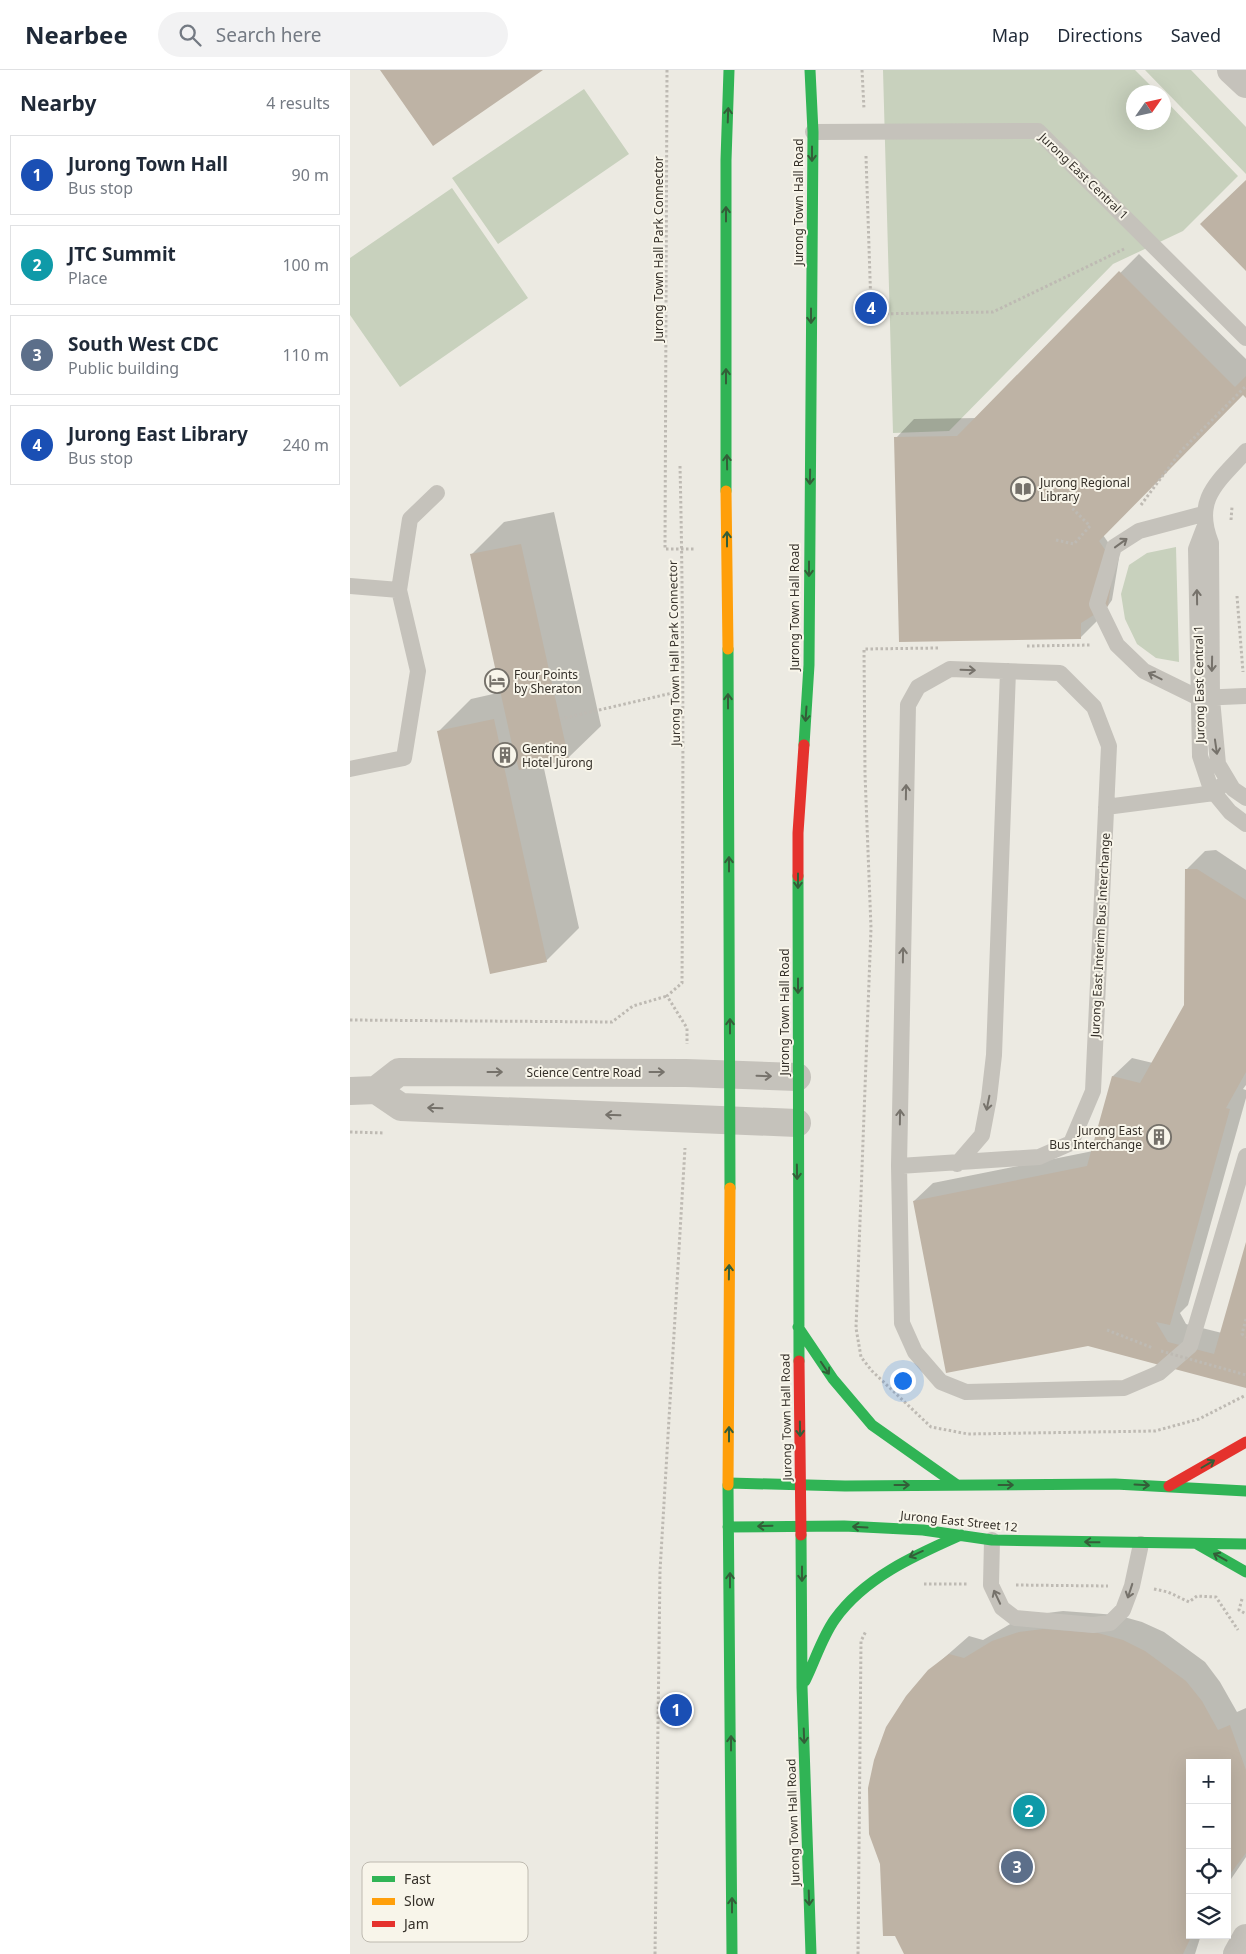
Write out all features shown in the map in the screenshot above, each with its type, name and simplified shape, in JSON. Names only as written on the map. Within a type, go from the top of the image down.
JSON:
[{"type":"main road","points":[[729,70],[726,160],[726,425],[731,1120],[728,1527],[732,1954]]},
{"type":"main road","name":"Jurong Town Hall Road","points":[[810,70],[813,132],[809,665],[798,833],[796,1123],[802,1687],[811,1954]]},
{"type":"main road","points":[[798,1328],[833,1379],[872,1425],[957,1485]]},
{"type":"main road","points":[[1169,1486],[1246,1442]]},
{"type":"main road","points":[[729,1483],[801,1485],[1115,1484],[1246,1491]]},
{"type":"main road","name":"Jurong East Street 12","points":[[728,1527],[801,1525],[903,1529],[961,1534],[992,1540],[1141,1544],[1193,1542],[1246,1544]]},
{"type":"main road","points":[[802,1687],[835,1619],[862,1591],[904,1560],[961,1534]]},
{"type":"main road","points":[[1193,1542],[1246,1572]]},
{"type":"street","points":[[1231,70],[1246,84]]},
{"type":"street","name":"Science Centre Road","points":[[363,1091],[399,1072],[686,1073],[797,1077]]},
{"type":"street","name":"Science Centre Road","points":[[363,1091],[401,1107],[796,1123]]},
{"type":"street","points":[[1237,1954],[1246,1938]]},
{"type":"lane","name":"Jurong East Central 1","points":[[813,132],[1038,131],[1148,238],[1246,338]]},
{"type":"lane","points":[[1245,696],[1205,698],[1144,671],[1125,654],[1110,633],[1098,604],[1114,546],[1139,531],[1204,521],[1206,498],[1216,483],[1246,451]]},
{"type":"lane","points":[[350,769],[404,758],[418,671],[399,590],[410,520],[437,493]]},
{"type":"lane","name":"Jurong East Central 1","points":[[1204,521],[1210,543],[1205,698],[1200,756],[1214,793],[1230,812],[1246,824]]},
{"type":"lane","points":[[350,586],[399,590]]},
{"type":"lane","name":"Jurong East Interim Bus Interchange","points":[[899,1166],[957,1164],[1039,1157],[1071,1143],[1093,1091],[1109,746],[1094,707],[1060,673],[950,669],[918,687],[908,705],[899,1166],[902,1323],[914,1352],[941,1382],[966,1392],[1124,1388],[1159,1373],[1190,1346],[1246,1156]]},
{"type":"lane","points":[[957,1164],[982,1134],[989,1098],[994,1055],[1008,671]]},
{"type":"lane","name":"Jurong East Central 1","points":[[1205,698],[1218,764],[1233,789],[1246,798]]},
{"type":"lane","points":[[1106,807],[1214,793],[1228,779]]},
{"type":"lane","points":[[992,1540],[991,1585],[1002,1608],[1015,1618],[1093,1625],[1110,1623],[1123,1610],[1132,1586],[1141,1544]]},
{"type":"path","name":"Jurong Town Hall Park Connector","points":[[667,70],[665,549],[682,550],[681,692],[684,739],[682,983],[667,996]]},
{"type":"path","points":[[862,70],[871,308]]},
{"type":"path","points":[[872,314],[993,312],[1148,238]]},
{"type":"path","points":[[1137,510],[1181,451],[1246,386]]},
{"type":"path","points":[[680,466],[682,550],[696,549]]},
{"type":"path","points":[[1232,506],[1232,530]]},
{"type":"path","points":[[1056,540],[1074,544],[1090,526],[1072,508]]},
{"type":"path","points":[[1236,589],[1245,696]]},
{"type":"path","points":[[560,719],[681,692]]},
{"type":"path","points":[[350,1020],[612,1022],[633,1006],[667,996],[687,1028]]},
{"type":"path","points":[[655,1954],[660,1571],[685,1151]]},
{"type":"path","points":[[1246,1319],[1242,1334],[1246,1337]]},
{"type":"path","points":[[1107,1330],[1162,1351],[1246,1375]]},
{"type":"path","points":[[917,1584],[1132,1586],[1168,1592],[1189,1602],[1197,1596],[1216,1596],[1238,1630]]},
{"type":"path","points":[[858,1954],[861,1641],[870,1624]]},
{"type":"green space","points":[[883,70],[1135,70],[1150,85],[1126,85],[1126,130],[1171,130],[1171,106],[1238,176],[1183,231],[1113,264],[949,431],[893,433]]},
{"type":"green space","points":[[1145,70],[1191,70],[1246,127],[1246,174],[1171,97],[1171,85],[1160,85]]},
{"type":"green space","points":[[584,89],[629,154],[498,244],[452,178]]},
{"type":"green space","points":[[452,188],[528,298],[400,387],[350,315],[350,258]]},
{"type":"green space","points":[[1176,547],[1179,662],[1156,658],[1137,644],[1125,619],[1121,594],[1129,565],[1147,553]]},
{"type":"building","points":[[380,70],[543,70],[433,146]]},
{"type":"building","points":[[1246,180],[1246,271],[1200,224]]},
{"type":"building","name":"Jurong Regional Library","points":[[1119,271],[1235,387],[1246,376],[1246,398],[1243,395],[1099,541],[1114,563],[1108,606],[1081,623],[1081,639],[899,642],[894,437],[957,436]]},
{"type":"building","name":"Genting Hotel Jurong","points":[[521,544],[569,760],[519,770],[516,759],[503,762],[547,962],[490,974],[437,731],[494,719],[501,751],[513,749],[470,554]]},
{"type":"building","name":"Jurong East Bus Interchange","points":[[1185,869],[1197,869],[1246,900],[1246,1072],[1226,1108],[1230,1109],[1170,1325],[1156,1322],[1168,1342],[1214,1354],[1246,1242],[1246,1388],[1088,1346],[946,1373],[913,1201],[1087,1166],[1112,1076],[1140,1083],[1184,1005]]},
{"type":"building","points":[[1043,1629],[1098,1633],[1123,1640],[1145,1651],[1186,1681],[1202,1701],[1218,1730],[1230,1725],[1246,1770],[1246,1853],[1231,1873],[1231,1759],[1186,1759],[1186,1939],[1190,1939],[1183,1954],[904,1954],[895,1936],[883,1936],[880,1864],[869,1834],[868,1788],[874,1760],[886,1727],[906,1696],[928,1670],[949,1654],[964,1658],[992,1641],[1019,1632]]},
{"type":"traffic: fast","points":[[726,491],[726,160],[729,70]]},
{"type":"traffic: fast","points":[[804,745],[809,665],[813,132],[810,70]]},
{"type":"traffic: fast","points":[[728,649],[730,1188]]},
{"type":"traffic: fast","points":[[798,876],[799,1361]]},
{"type":"traffic: fast","points":[[798,1327],[833,1379],[872,1425],[957,1485]]},
{"type":"traffic: fast","points":[[729,1483],[845,1486],[1115,1484],[1246,1491]]},
{"type":"traffic: fast","points":[[728,1485],[732,1954]]},
{"type":"traffic: fast","points":[[728,1527],[844,1526],[923,1530],[992,1540],[1246,1544]]},
{"type":"traffic: fast","points":[[801,1535],[802,1687],[811,1954]]},
{"type":"traffic: fast","points":[[805,1681],[830,1626],[847,1604],[876,1579],[892,1569],[961,1535]]},
{"type":"traffic: fast","points":[[1197,1544],[1246,1572]]},
{"type":"traffic: slow","points":[[726,491],[728,649]]},
{"type":"traffic: slow","points":[[728,1485],[730,1188]]},
{"type":"traffic: jam","points":[[798,876],[798,833],[804,745]]},
{"type":"traffic: jam","points":[[799,1361],[801,1535]]},
{"type":"traffic: jam","points":[[1169,1486],[1246,1442]]},
{"type":"place","name":"Jurong East Library","points":[[871,308]]},
{"type":"place","name":"Jurong Regional Library","points":[[1023,489]]},
{"type":"place","name":"Four Points by Sheraton","points":[[497,681]]},
{"type":"place","name":"Genting Hotel Jurong","points":[[505,755]]},
{"type":"place","name":"Jurong East Bus Interchange","points":[[1159,1137]]},
{"type":"place","name":"Jurong Town Hall","points":[[676,1710]]},
{"type":"place","name":"JTC Summit","points":[[1029,1811]]},
{"type":"place","name":"South West CDC","points":[[1017,1867]]}]
